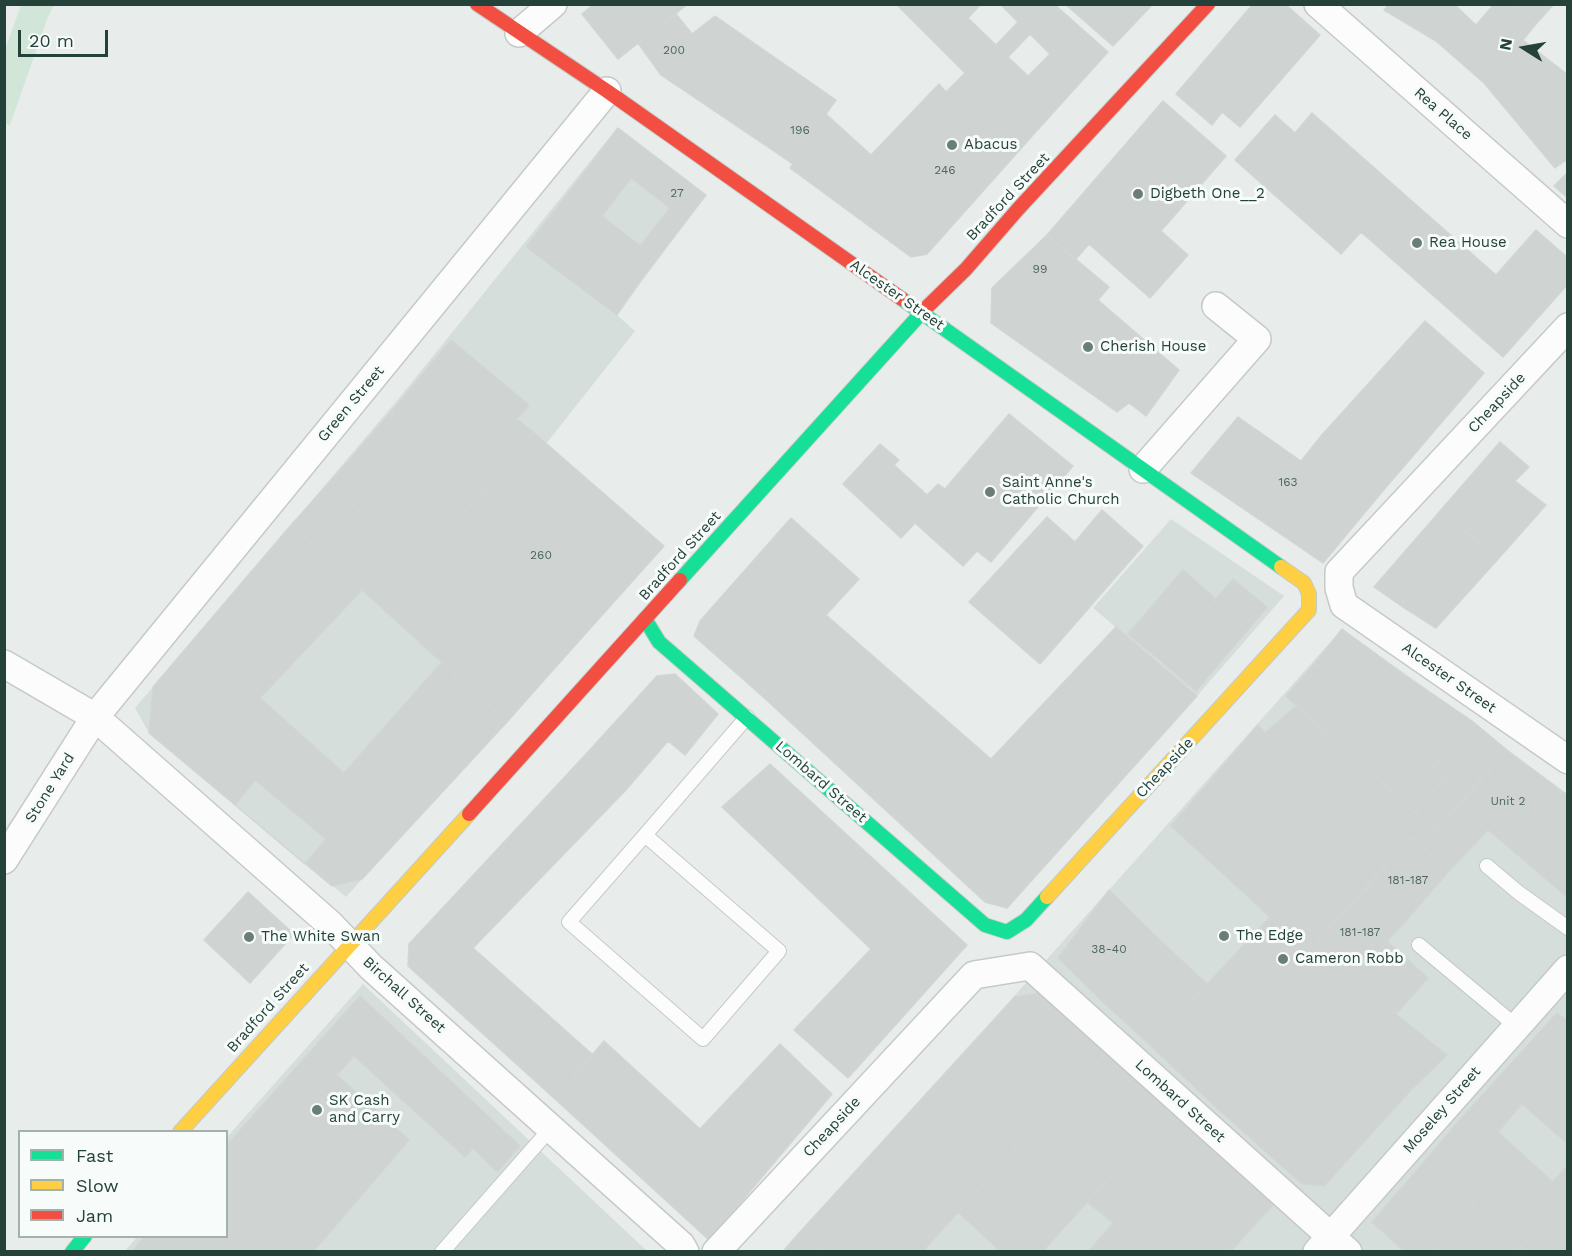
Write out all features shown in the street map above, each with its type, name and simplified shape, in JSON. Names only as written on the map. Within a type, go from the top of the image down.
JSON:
[{"type":"street","name":"Alcester Street","points":[[477,4],[607,91],[922,312],[1304,583],[1309,594]]},
{"type":"street","points":[[519,33],[553,4]]},
{"type":"street","name":"Bradford Street","points":[[181,1130],[922,312],[966,269],[1208,4]]},
{"type":"street","name":"Rea Place","points":[[1318,4],[1568,224]]},
{"type":"street","name":"Green Street","points":[[95,717],[607,91]]},
{"type":"street","points":[[1143,469],[1257,339],[1216,306]]},
{"type":"street","name":"Cheapside","points":[[1339,588],[1339,572],[1568,327]]},
{"type":"street","name":"Alcester Street","points":[[1339,588],[1344,605],[1568,760]]},
{"type":"street","name":"Cheapside","points":[[1007,932],[1026,920],[1309,610],[1309,594]]},
{"type":"street","name":"Lombard Street","points":[[645,619],[659,642],[985,925],[1007,932]]},
{"type":"street","name":"Birchall Street","points":[[4,664],[95,717],[322,918],[371,966],[685,1251]]},
{"type":"street","name":"Stone Yard","points":[[5,860],[95,717]]},
{"type":"street","name":"Lombard Street","points":[[1007,969],[1030,966],[1332,1247]]},
{"type":"street","name":"Cheapside","points":[[716,1251],[974,975],[1007,969]]},
{"type":"street","name":"Moseley Street","points":[[1332,1247],[1516,1026],[1568,969]]},
{"type":"street","points":[[72,1251],[83,1238]]},
{"type":"lane","points":[[645,835],[779,951],[703,1039],[569,922],[747,717]]},
{"type":"lane","points":[[1487,866],[1519,893],[1568,928]]},
{"type":"lane","points":[[1419,945],[1516,1026]]},
{"type":"lane","points":[[442,1251],[550,1128]]},
{"type":"shaded area","points":[[617,128],[706,195],[617,315],[635,331],[546,444],[664,546],[346,897],[149,733],[135,708],[400,397]]},
{"type":"shaded area","points":[[1171,519],[1284,596],[1197,696],[1093,608]]},
{"type":"shaded area","points":[[1342,629],[1472,721],[1567,795],[1567,1251],[781,1252],[1015,995]]},
{"type":"shaded area","points":[[363,984],[647,1251],[124,1252],[136,1238],[228,1238],[228,1136]]},
{"type":"green space","points":[[21,5],[54,5],[10,125],[5,124],[5,49]]},
{"type":"building","points":[[594,4],[688,4],[618,59],[582,14]]},
{"type":"building","points":[[896,4],[981,4],[968,18],[996,45],[1018,22],[1000,4],[1054,4],[1108,52],[1033,135],[965,73]],"holes":[[[1030,34],[1050,54],[1028,76],[1008,57]]]},
{"type":"building","points":[[1065,4],[1153,4],[1113,46]]},
{"type":"building","points":[[1253,4],[1285,4],[1320,35],[1240,127],[1222,112],[1212,125],[1176,94]]},
{"type":"building","points":[[1389,4],[1454,4],[1476,25],[1494,4],[1512,4],[1536,24],[1523,40],[1568,75],[1568,163],[1566,160],[1555,168],[1484,83],[1436,41],[1384,10]]},
{"type":"building","points":[[1512,4],[1554,4],[1536,24]]},
{"type":"building","name":"Abacus","points":[[676,14],[692,34],[715,16],[836,100],[826,114],[871,155],[939,84],[946,92],[965,73],[1033,135],[927,254],[911,257],[790,168],[793,164],[661,75],[638,43]]},
{"type":"building","name":"Digbeth One__2","points":[[1163,101],[1226,156],[1161,231],[1188,255],[1150,298],[1089,244],[1075,260],[1047,235]]},
{"type":"building","name":"Rea House","points":[[1312,113],[1496,275],[1536,230],[1568,258],[1568,284],[1503,357],[1361,232],[1341,254],[1235,160],[1275,115],[1295,133]]},
{"type":"building","points":[[618,128],[706,195],[657,259],[640,246],[670,208],[631,178],[602,216],[570,191]]},
{"type":"building","points":[[1568,172],[1568,198],[1554,186]]},
{"type":"building","points":[[570,191],[657,259],[640,281],[552,214]]},
{"type":"building","points":[[552,214],[640,281],[617,315],[526,247]]},
{"type":"building","name":"Cherish House","points":[[1047,235],[1109,287],[1098,300],[1179,370],[1146,416],[1129,403],[1117,412],[991,323],[992,288]]},
{"type":"building","points":[[1425,321],[1484,373],[1382,492],[1321,436]]},
{"type":"building","points":[[451,340],[529,405],[517,419],[533,432],[485,490],[391,412]]},
{"type":"building","points":[[391,412],[485,490],[417,563],[329,483]]},
{"type":"building","name":"Saint Anne's Catholic Church","points":[[1009,414],[1073,466],[991,562],[977,551],[963,566],[915,523],[901,538],[843,484],[880,444],[899,460],[894,465],[927,495],[938,484],[945,489]]},
{"type":"building","points":[[1238,417],[1301,461],[1321,436],[1382,492],[1323,563],[1191,473]]},
{"type":"building","points":[[533,432],[664,546],[545,679],[417,563],[485,490]]},
{"type":"building","points":[[1500,442],[1529,467],[1515,481],[1546,505],[1499,558],[1440,511]]},
{"type":"building","points":[[329,483],[545,679],[507,722],[291,525]]},
{"type":"building","points":[[1102,510],[1143,546],[1040,664],[969,602],[1047,517],[1075,542]]},
{"type":"building","points":[[1440,511],[1466,532],[1400,605],[1374,587]]},
{"type":"building","points":[[791,518],[859,579],[826,615],[761,695],[694,636],[700,621]]},
{"type":"building","points":[[291,525],[362,590],[260,698],[344,773],[441,663],[507,722],[362,879],[332,886],[149,733],[153,687]]},
{"type":"building","points":[[1466,532],[1499,558],[1436,628],[1400,605]]},
{"type":"building","points":[[1183,570],[1216,599],[1162,662],[1128,634]]},
{"type":"building","points":[[1233,579],[1267,607],[1196,691],[1162,662]]},
{"type":"building","points":[[826,615],[991,759],[1116,627],[1197,696],[1007,908],[985,902],[761,695]]},
{"type":"building","points":[[1342,629],[1403,674],[1374,712],[1315,663]]},
{"type":"building","points":[[1315,663],[1374,712],[1417,752],[1386,786],[1286,696]]},
{"type":"building","points":[[675,674],[718,714],[685,755],[668,741],[625,791],[587,753],[657,676]]},
{"type":"building","points":[[1403,674],[1472,721],[1433,767],[1374,712]]},
{"type":"building","name":"Cameron Robb","points":[[1296,706],[1436,831],[1422,847],[1411,837],[1317,941],[1396,1014],[1447,1055],[1412,1089],[1324,1186],[1302,1184],[1150,1045],[1270,917],[1171,826],[1258,725],[1265,733]]},
{"type":"building","points":[[1472,721],[1507,750],[1467,797],[1433,767]]},
{"type":"building","points":[[1507,750],[1562,791],[1512,850],[1458,805]]},
{"type":"building","points":[[1417,752],[1445,778],[1415,813],[1386,786]]},
{"type":"building","points":[[587,753],[625,791],[473,948],[593,1055],[555,1099],[408,966],[409,944]]},
{"type":"building","points":[[770,764],[967,945],[848,1078],[794,1030],[871,949],[722,807]]},
{"type":"building","points":[[1445,778],[1467,797],[1436,831],[1415,813]]},
{"type":"building","points":[[255,780],[326,839],[305,864],[235,805]]},
{"type":"building","points":[[1562,791],[1568,795],[1568,898],[1512,850]]},
{"type":"building","points":[[1458,805],[1488,830],[1449,871],[1422,847]]},
{"type":"building","points":[[1411,837],[1449,871],[1404,923],[1366,889]]},
{"type":"building","points":[[1366,889],[1404,923],[1355,976],[1317,941]]},
{"type":"building","points":[[1109,890],[1161,941],[1104,1003],[1058,958]]},
{"type":"building","name":"The White Swan","points":[[248,892],[294,934],[250,983],[204,940]]},
{"type":"building","points":[[1161,941],[1207,984],[1150,1045],[1104,1003]]},
{"type":"building","points":[[1387,941],[1428,978],[1396,1014],[1355,976]]},
{"type":"building","points":[[1041,993],[1108,1051],[1045,1120],[967,1050],[1015,997]]},
{"type":"building","name":"SK Cash and Carry","points":[[360,996],[520,1146],[497,1172],[473,1148],[465,1157],[354,1056],[337,1075],[409,1140],[313,1252],[132,1252],[143,1238],[228,1238],[228,1144]]},
{"type":"building","points":[[1557,1013],[1568,1021],[1568,1101],[1517,1057]]},
{"type":"building","points":[[604,1041],[700,1129],[780,1044],[832,1094],[709,1240],[555,1099]]},
{"type":"building","points":[[967,1050],[1045,1120],[1108,1051],[1171,1110],[1042,1252],[1001,1252],[958,1212],[1016,1149],[940,1079]]},
{"type":"building","points":[[1517,1057],[1568,1101],[1568,1144],[1522,1104],[1498,1132],[1553,1182],[1568,1165],[1568,1194],[1554,1209],[1456,1124]]},
{"type":"building","points":[[940,1079],[1016,1149],[953,1218],[877,1148]]},
{"type":"building","points":[[1171,1110],[1207,1141],[1127,1234],[1087,1202]]},
{"type":"building","points":[[1456,1124],[1554,1209],[1522,1247],[1424,1162]]},
{"type":"building","points":[[1207,1141],[1274,1204],[1230,1252],[1088,1252],[1113,1223],[1127,1234]]},
{"type":"building","points":[[877,1148],[953,1218],[922,1252],[822,1252],[800,1232]]},
{"type":"building","points":[[1424,1162],[1474,1205],[1433,1252],[1405,1252],[1372,1222]]},
{"type":"building","points":[[1568,1194],[1568,1252],[1518,1252],[1554,1209]]},
{"type":"building","points":[[1474,1205],[1522,1247],[1518,1252],[1433,1252]]},
{"type":"building","points":[[800,1232],[822,1252],[783,1252]]},
{"type":"traffic: fast","points":[[902,299],[1281,567]]},
{"type":"traffic: fast","points":[[680,580],[925,309]]},
{"type":"traffic: fast","points":[[645,619],[659,642],[985,925],[1007,932],[1026,920],[1047,897]]},
{"type":"traffic: fast","points":[[72,1252],[83,1238]]},
{"type":"traffic: slow","points":[[1047,897],[1309,610],[1309,594],[1304,583],[1281,567]]},
{"type":"traffic: slow","points":[[182,1130],[469,814]]},
{"type":"traffic: jam","points":[[477,4],[607,91],[902,299]]},
{"type":"traffic: jam","points":[[925,309],[966,269],[1019,208],[1208,4]]},
{"type":"traffic: jam","points":[[469,814],[680,580]]},
{"type":"place","name":"Abacus","points":[[952,145]]},
{"type":"place","name":"Digbeth One__2","points":[[1138,194]]},
{"type":"place","name":"Rea House","points":[[1417,243]]},
{"type":"place","name":"Cherish House","points":[[1088,347]]},
{"type":"place","name":"Saint Anne's Catholic Church","points":[[990,492]]},
{"type":"place","name":"The Edge","points":[[1224,936]]},
{"type":"place","name":"The White Swan","points":[[249,937]]},
{"type":"place","name":"Cameron Robb","points":[[1283,959]]},
{"type":"place","name":"SK Cash and Carry","points":[[317,1110]]}]
